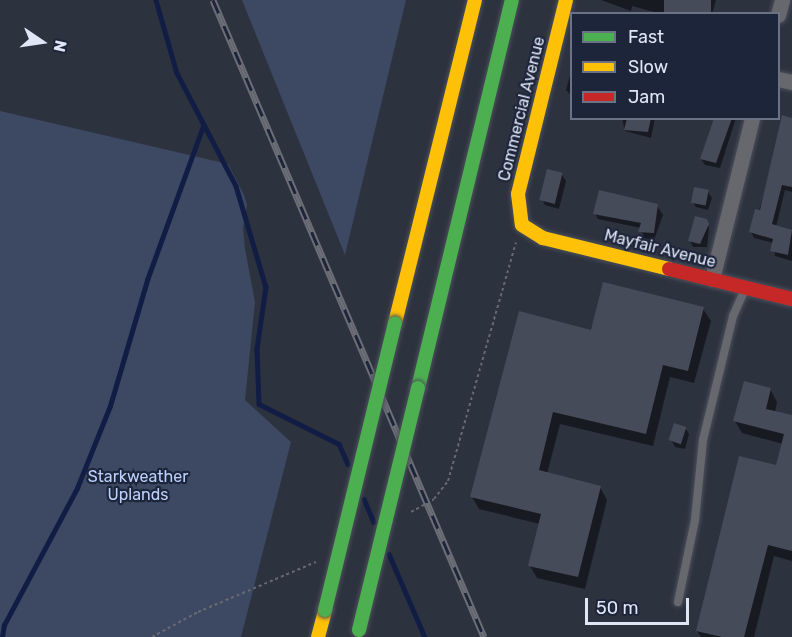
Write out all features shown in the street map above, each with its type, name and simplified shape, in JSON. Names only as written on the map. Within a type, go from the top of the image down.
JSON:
[{"type":"main road","points":[[318,637],[475,0]]},
{"type":"main road","points":[[358,634],[512,0]]},
{"type":"main road","points":[[501,48],[518,0]]},
{"type":"main road","name":"Commercial Avenue","points":[[522,225],[517,208],[518,194],[566,26],[566,0]]},
{"type":"main road","name":"Mayfair Avenue","points":[[522,225],[543,238],[792,299]]},
{"type":"street","points":[[712,279],[752,120]]},
{"type":"lane","points":[[678,602],[695,520],[703,440],[734,316],[746,288]]},
{"type":"path","points":[[408,513],[434,499],[448,480],[506,267],[522,225]]},
{"type":"path","points":[[152,637],[198,612],[317,562]]},
{"type":"green space","points":[[242,0],[406,0],[345,255]]},
{"type":"green space","name":"Starkweather Uplands","points":[[0,111],[228,164],[244,195],[247,205],[243,228],[245,249],[255,302],[245,400],[291,442],[241,637],[0,637]]},
{"type":"building","points":[[664,0],[711,0],[711,12],[664,12]]},
{"type":"building","points":[[782,115],[792,118],[792,187],[782,185],[772,224],[792,230],[788,255],[770,251],[773,239],[749,232],[755,209],[760,210]]},
{"type":"building","points":[[626,120],[651,120],[648,132],[624,130]]},
{"type":"building","points":[[713,120],[731,120],[716,163],[700,159]]},
{"type":"building","points":[[547,169],[563,173],[555,204],[539,200]]},
{"type":"building","points":[[694,187],[709,190],[706,206],[691,203]]},
{"type":"building","points":[[599,190],[658,204],[654,233],[638,232],[641,223],[593,214]]},
{"type":"building","points":[[695,216],[707,219],[709,224],[700,244],[688,241]]},
{"type":"building","points":[[603,282],[704,307],[688,371],[663,365],[646,434],[553,412],[539,470],[601,486],[578,577],[528,566],[541,514],[470,497],[519,311],[591,330]]},
{"type":"building","points":[[744,381],[771,388],[766,409],[792,415],[792,551],[768,545],[744,637],[722,637],[696,631],[739,456],[776,465],[784,434],[733,421]]},
{"type":"building","points":[[674,423],[686,427],[681,444],[668,440]]},
{"type":"waterway","points":[[156,0],[177,73],[236,186],[266,287],[257,349],[259,404],[339,444],[348,464]]},
{"type":"waterway","points":[[2,637],[4,625],[77,488],[110,406],[147,280],[203,126]]},
{"type":"waterway","points":[[364,499],[374,522]]},
{"type":"waterway","points":[[389,554],[425,637]]},
{"type":"railway","points":[[213,0],[484,637]]},
{"type":"traffic: fast","points":[[418,388],[512,0]]},
{"type":"traffic: fast","points":[[325,610],[395,323]]},
{"type":"traffic: fast","points":[[359,630],[418,388]]},
{"type":"traffic: slow","points":[[395,323],[475,0]]},
{"type":"traffic: slow","points":[[566,0],[518,194],[522,225],[543,238],[669,269]]},
{"type":"traffic: slow","points":[[318,637],[325,610]]},
{"type":"traffic: jam","points":[[669,269],[792,299]]}]
